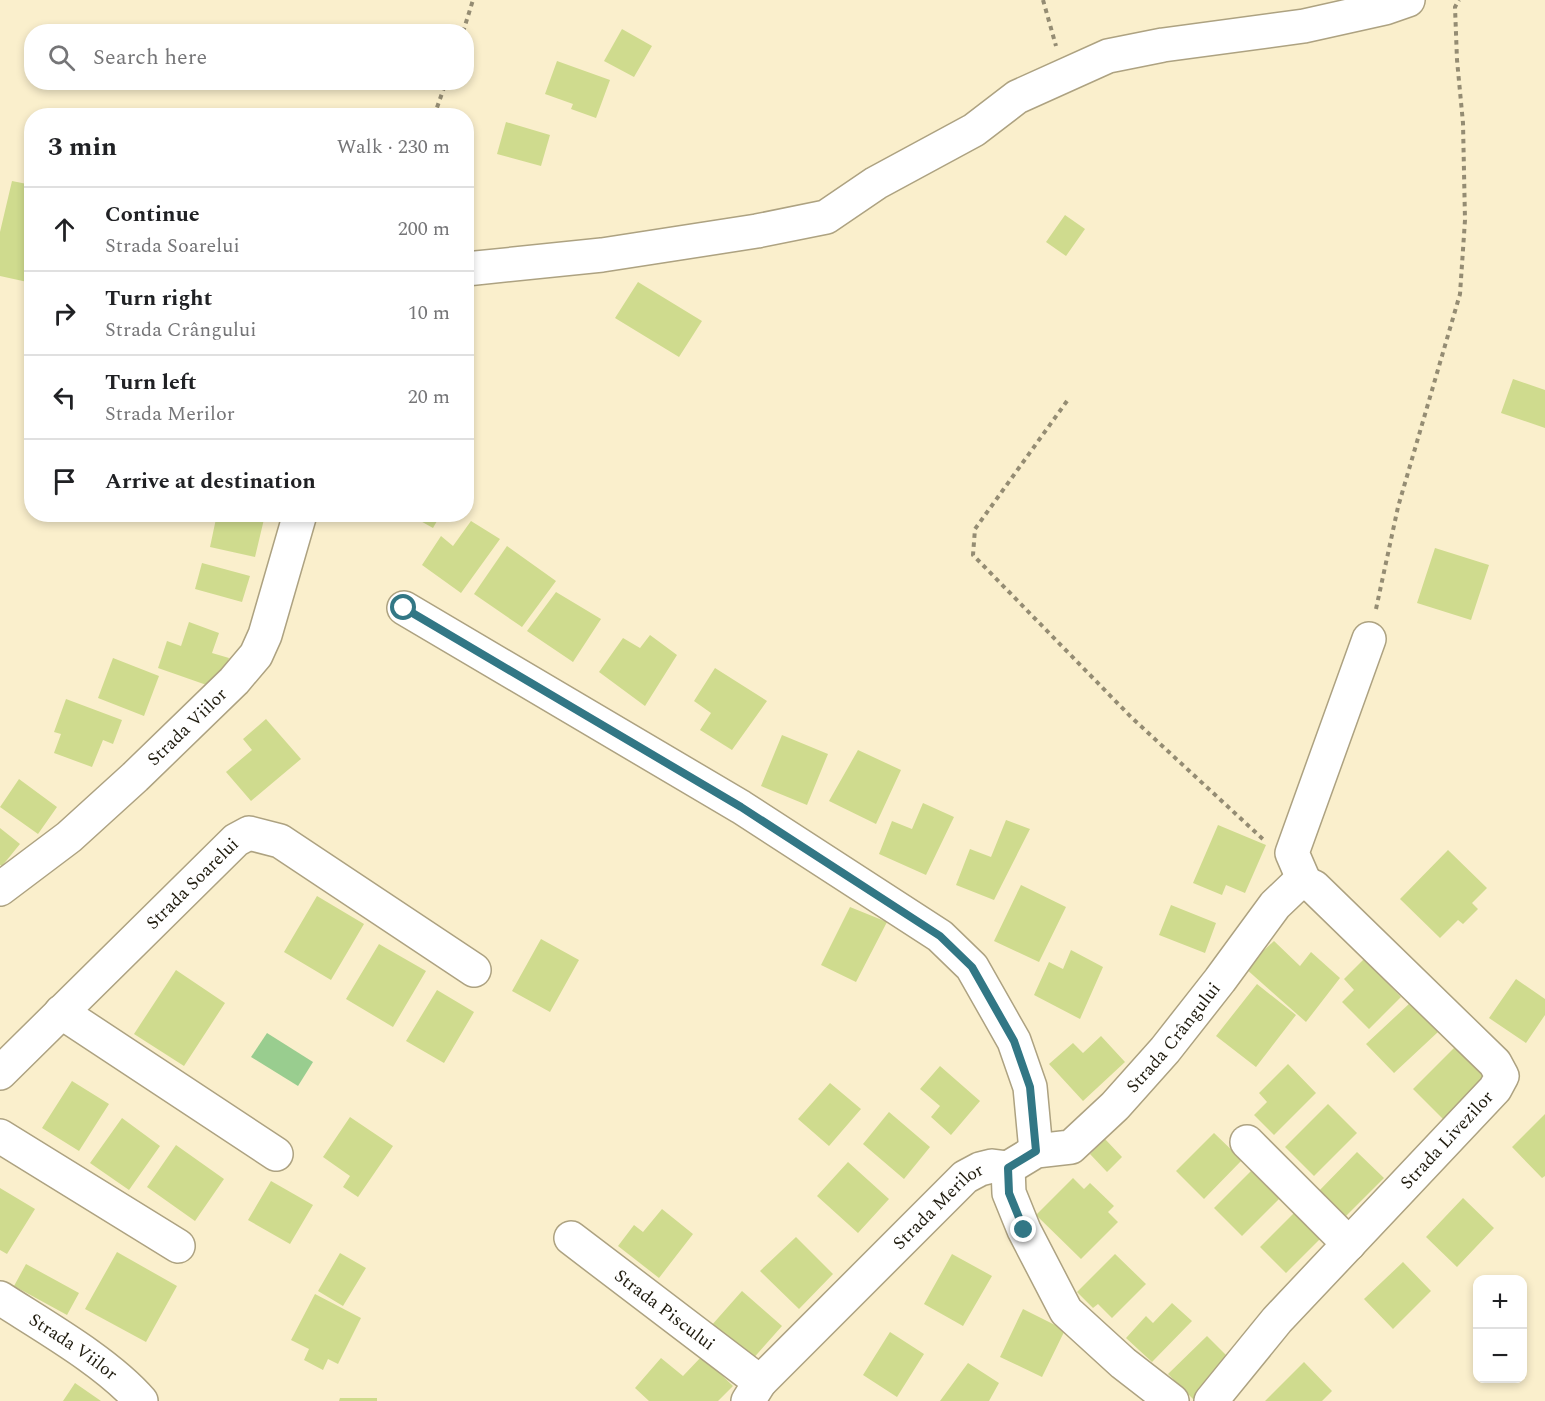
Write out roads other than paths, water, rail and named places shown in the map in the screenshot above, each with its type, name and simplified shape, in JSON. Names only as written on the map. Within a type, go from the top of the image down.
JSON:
[{"type":"street","points":[[474,268],[602,255],[757,231],[826,217],[876,183],[974,130],[1017,97],[1108,56],[1163,45],[1304,26],[1385,8],[1408,0]]},
{"type":"street","name":"Strada Viilor","points":[[0,889],[69,837],[135,777],[234,681],[256,655],[265,635],[298,522]]},
{"type":"street","points":[[404,608],[741,807],[940,936],[972,967],[1014,1041],[1030,1087],[1036,1151]]},
{"type":"street","points":[[1310,885],[1292,853],[1370,639]]},
{"type":"street","name":"Strada Soarelui","points":[[0,1072],[236,840],[249,832],[280,841],[474,970]]},
{"type":"street","name":"Strada Crângului","points":[[1008,1168],[1036,1151],[1071,1147],[1115,1106],[1179,1032],[1275,905],[1296,885],[1310,885]]},
{"type":"street","name":"Strada Livezilor","points":[[1211,1401],[1277,1320],[1495,1089],[1502,1076],[1495,1063],[1310,885]]},
{"type":"street","points":[[61,1012],[276,1154]]},
{"type":"street","points":[[0,1136],[178,1246]]},
{"type":"street","points":[[1247,1142],[1349,1244]]},
{"type":"street","name":"Strada Merilor","points":[[754,1392],[965,1178],[980,1169],[992,1166],[1008,1168],[1009,1193],[1024,1230],[1066,1311],[1123,1363],[1172,1401]]},
{"type":"street","name":"Strada Piscului","points":[[571,1238],[754,1392]]},
{"type":"street","name":"Strada Viilor","points":[[0,1298],[71,1344],[129,1387],[141,1401]]}]
